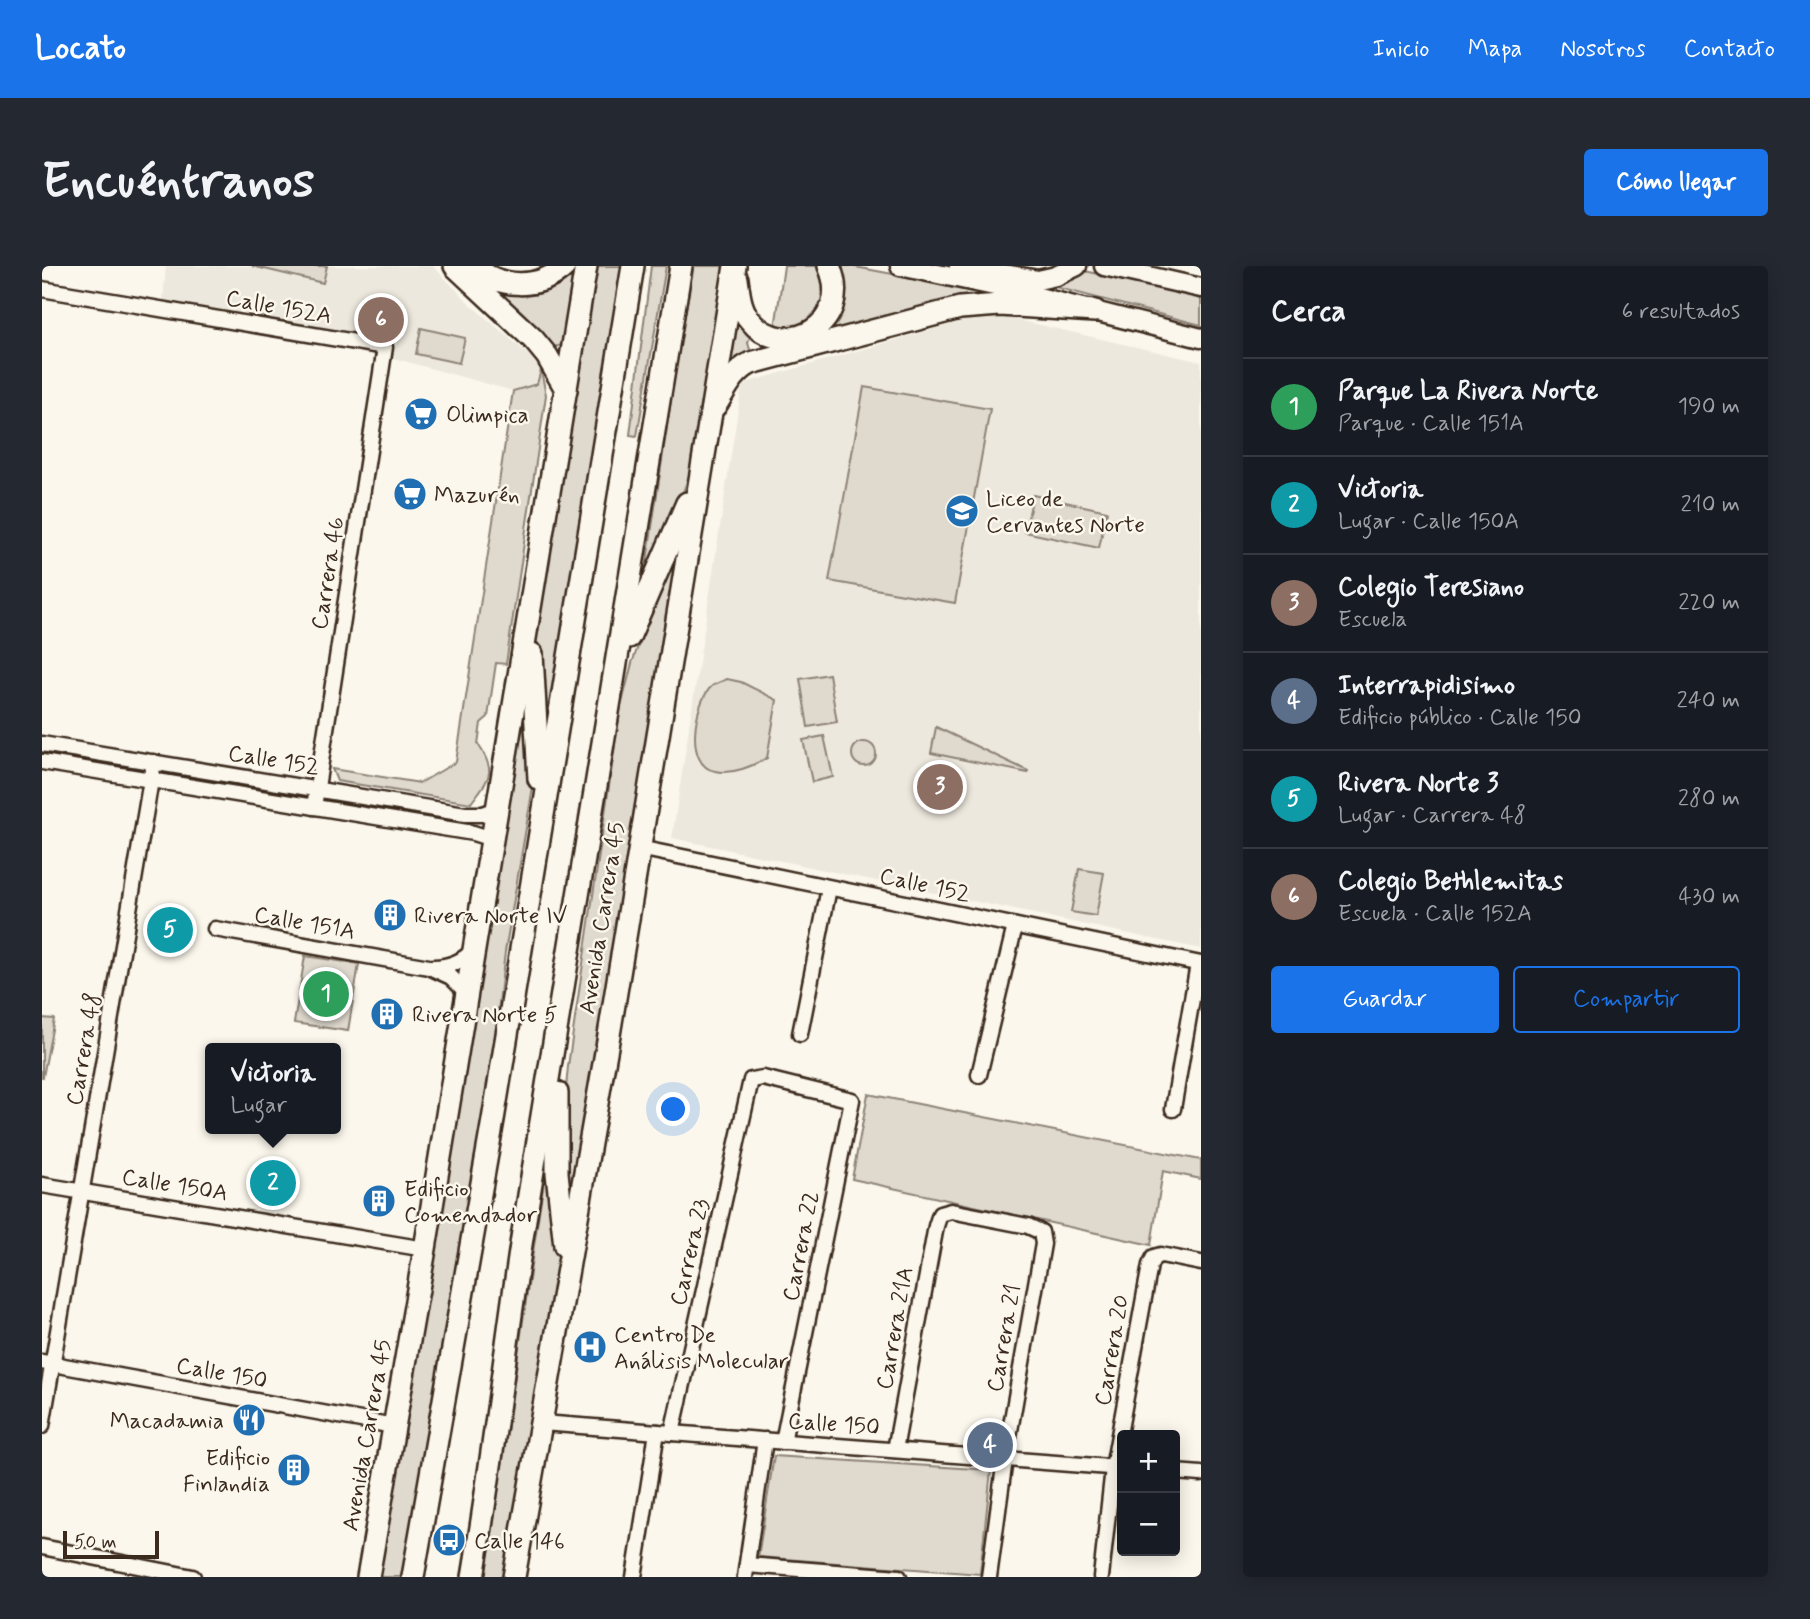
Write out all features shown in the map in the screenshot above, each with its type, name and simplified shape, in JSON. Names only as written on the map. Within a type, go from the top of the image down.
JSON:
[{"type":"highway","points":[[456,266],[533,339],[547,356],[566,389]]},
{"type":"highway","points":[[474,266],[496,280],[522,284],[546,279],[565,266]]},
{"type":"highway","name":"Avenida Carrera 45","points":[[368,1577],[425,1249],[586,266]]},
{"type":"highway","points":[[413,1573],[491,1133],[633,266]]},
{"type":"highway","name":"Avenida Carrera 45","points":[[473,1577],[493,1458],[503,1361],[681,266]]},
{"type":"highway","points":[[735,266],[739,298],[749,320],[763,332],[790,337],[804,335],[818,327],[829,316],[835,286],[829,266]]},
{"type":"highway","name":"Avenida Carrera 45","points":[[514,1577],[566,1283],[735,266]]},
{"type":"highway","points":[[710,416],[738,371],[759,361],[960,307],[1000,305],[1095,311]]},
{"type":"highway","points":[[616,668],[698,476]]},
{"type":"highway","points":[[529,614],[541,823]]},
{"type":"highway","points":[[557,1028],[557,1173],[566,1283]]},
{"type":"main road","points":[[900,266],[1038,280],[1077,266]]},
{"type":"main road","points":[[1104,266],[1144,270],[1201,288]]},
{"type":"main road","points":[[955,272],[1201,338]]},
{"type":"street","name":"Calle 152A","points":[[42,289],[385,347]]},
{"type":"street","name":"Carrera 46","points":[[314,807],[385,347]]},
{"type":"street","name":"Calle 152","points":[[42,744],[465,814],[483,814],[497,809]]},
{"type":"street","name":"Calle 152","points":[[42,762],[473,833],[492,839]]},
{"type":"street","name":"Carrera 48","points":[[42,1426],[47,1363],[82,1192],[154,762]]},
{"type":"street","name":"Calle 152","points":[[639,848],[1200,964]]},
{"type":"street","points":[[800,1034],[829,888]]},
{"type":"street","points":[[979,1075],[1015,926]]},
{"type":"street","name":"Calle 151A","points":[[215,929],[429,967],[451,977],[463,986],[467,993]]},
{"type":"street","name":"Calle 151A","points":[[429,967],[457,962],[467,957],[475,947]]},
{"type":"street","points":[[1173,1109],[1200,964]]},
{"type":"street","name":"Carrera 23","points":[[634,1577],[665,1432],[751,1080],[763,1077],[852,1100]]},
{"type":"street","name":"Carrera 22","points":[[783,1442],[852,1100]]},
{"type":"street","name":"Calle 150A","points":[[42,1185],[425,1249]]},
{"type":"street","name":"Carrera 21A","points":[[895,1450],[940,1214],[951,1210],[1028,1226],[1041,1232]]},
{"type":"street","name":"Carrera 21","points":[[989,1577],[1005,1459],[1043,1244],[1041,1232]]},
{"type":"street","name":"Carrera 20","points":[[1124,1430],[1148,1277],[1154,1257],[1161,1255],[1201,1263]]},
{"type":"street","name":"Calle 150","points":[[47,1363],[394,1426]]},
{"type":"street","name":"Calle 150","points":[[542,1423],[1117,1468]]},
{"type":"street","points":[[765,1440],[746,1571],[899,1577]]},
{"type":"street","points":[[1180,1472],[1201,1474]]},
{"type":"street","name":"Carrera 20","points":[[1101,1577],[1117,1474]]},
{"type":"street","points":[[42,1547],[192,1577]]},
{"type":"shaded area","points":[[166,266],[433,266],[471,305],[529,355],[541,370],[537,384],[513,391],[393,358],[396,341],[163,301]]},
{"type":"shaded area","points":[[252,266],[327,266],[323,283]]},
{"type":"shaded area","points":[[592,266],[622,266],[549,731],[542,730],[533,624]]},
{"type":"shaded area","points":[[651,266],[666,266],[637,436],[630,435]]},
{"type":"shaded area","points":[[694,266],[726,266],[690,473],[670,528],[644,581],[679,346]]},
{"type":"shaded area","points":[[784,266],[816,266],[826,282],[823,310],[800,327],[775,328]]},
{"type":"shaded area","points":[[837,266],[850,266],[1005,295],[765,354],[760,337],[818,336]]},
{"type":"shaded area","points":[[578,267],[566,344],[550,348],[477,281],[568,276]]},
{"type":"shaded area","points":[[1085,271],[1201,297],[1201,325],[1055,287]]},
{"type":"shaded area","points":[[735,312],[752,329],[748,343],[752,356],[722,379]]},
{"type":"shaded area","name":"Liceo de Cervantes Norte","points":[[1014,319],[1201,362],[1201,949],[672,838],[742,384],[965,320]]},
{"type":"shaded area","points":[[421,328],[465,338],[459,363],[416,354]]},
{"type":"shaded area","points":[[541,370],[546,395],[506,664],[496,663],[488,717],[481,723],[478,744],[488,762],[487,781],[471,803],[337,781],[332,769],[420,783],[456,762],[513,391],[537,384]]},
{"type":"shaded area","points":[[864,387],[990,409],[955,603],[829,581]]},
{"type":"shaded area","points":[[1033,495],[1107,511],[1099,548],[1025,532]]},
{"type":"shaded area","points":[[683,523],[567,1229],[562,1132],[568,1066],[620,711],[632,663]]},
{"type":"shaded area","points":[[829,674],[837,722],[808,727],[800,679]]},
{"type":"shaded area","points":[[727,679],[741,682],[777,700],[767,758],[742,769],[722,772],[705,767],[699,758],[695,733],[706,694],[712,686]]},
{"type":"shaded area","points":[[526,684],[536,769],[505,952],[487,1105],[413,1533],[401,1577],[375,1577]]},
{"type":"shaded area","points":[[936,727],[1028,771],[1028,773],[931,753]]},
{"type":"shaded area","points":[[824,736],[833,777],[812,782],[803,740]]},
{"type":"shaded area","points":[[864,742],[873,745],[876,754],[873,763],[864,766],[855,763],[852,754],[855,745]]},
{"type":"shaded area","points":[[1079,869],[1104,873],[1096,916],[1071,912]]},
{"type":"shaded area","points":[[305,956],[359,964],[348,1031],[294,1023]]},
{"type":"shaded area","points":[[42,1018],[54,1019],[43,1077],[42,1077]]},
{"type":"shaded area","points":[[868,1094],[1201,1160],[1201,1179],[1163,1171],[1151,1245],[852,1179]]},
{"type":"shaded area","points":[[546,1168],[552,1184],[559,1262],[508,1577],[485,1577],[530,1270]]},
{"type":"shaded area","points":[[774,1456],[991,1470],[980,1574],[758,1557]]},
{"type":"place","name":"Colegio Bethlemitas","points":[[381,320]]},
{"type":"place","name":"Olimpica","points":[[421,414]]},
{"type":"place","name":"Mazurén","points":[[410,494]]},
{"type":"place","name":"Liceo de Cervantes Norte","points":[[962,511]]},
{"type":"place","name":"Colegio Teresiano","points":[[940,787]]},
{"type":"place","name":"Rivera Norte IV","points":[[390,915]]},
{"type":"place","name":"Rivera Norte 3","points":[[170,930]]},
{"type":"place","name":"Parque La Rivera Norte","points":[[326,994]]},
{"type":"place","name":"Rivera Norte 5","points":[[387,1014]]},
{"type":"place","name":"Victoria","points":[[273,1183]]},
{"type":"place","name":"Edificio Comendador","points":[[379,1201]]},
{"type":"place","name":"Centro De Análisis Molecular","points":[[590,1347]]},
{"type":"place","name":"Macadamia","points":[[249,1420]]},
{"type":"place","name":"Interrapidisimo","points":[[990,1445]]},
{"type":"place","name":"Edificio Finlandia","points":[[294,1470]]},
{"type":"place","name":"Calle 146","points":[[449,1540]]}]
